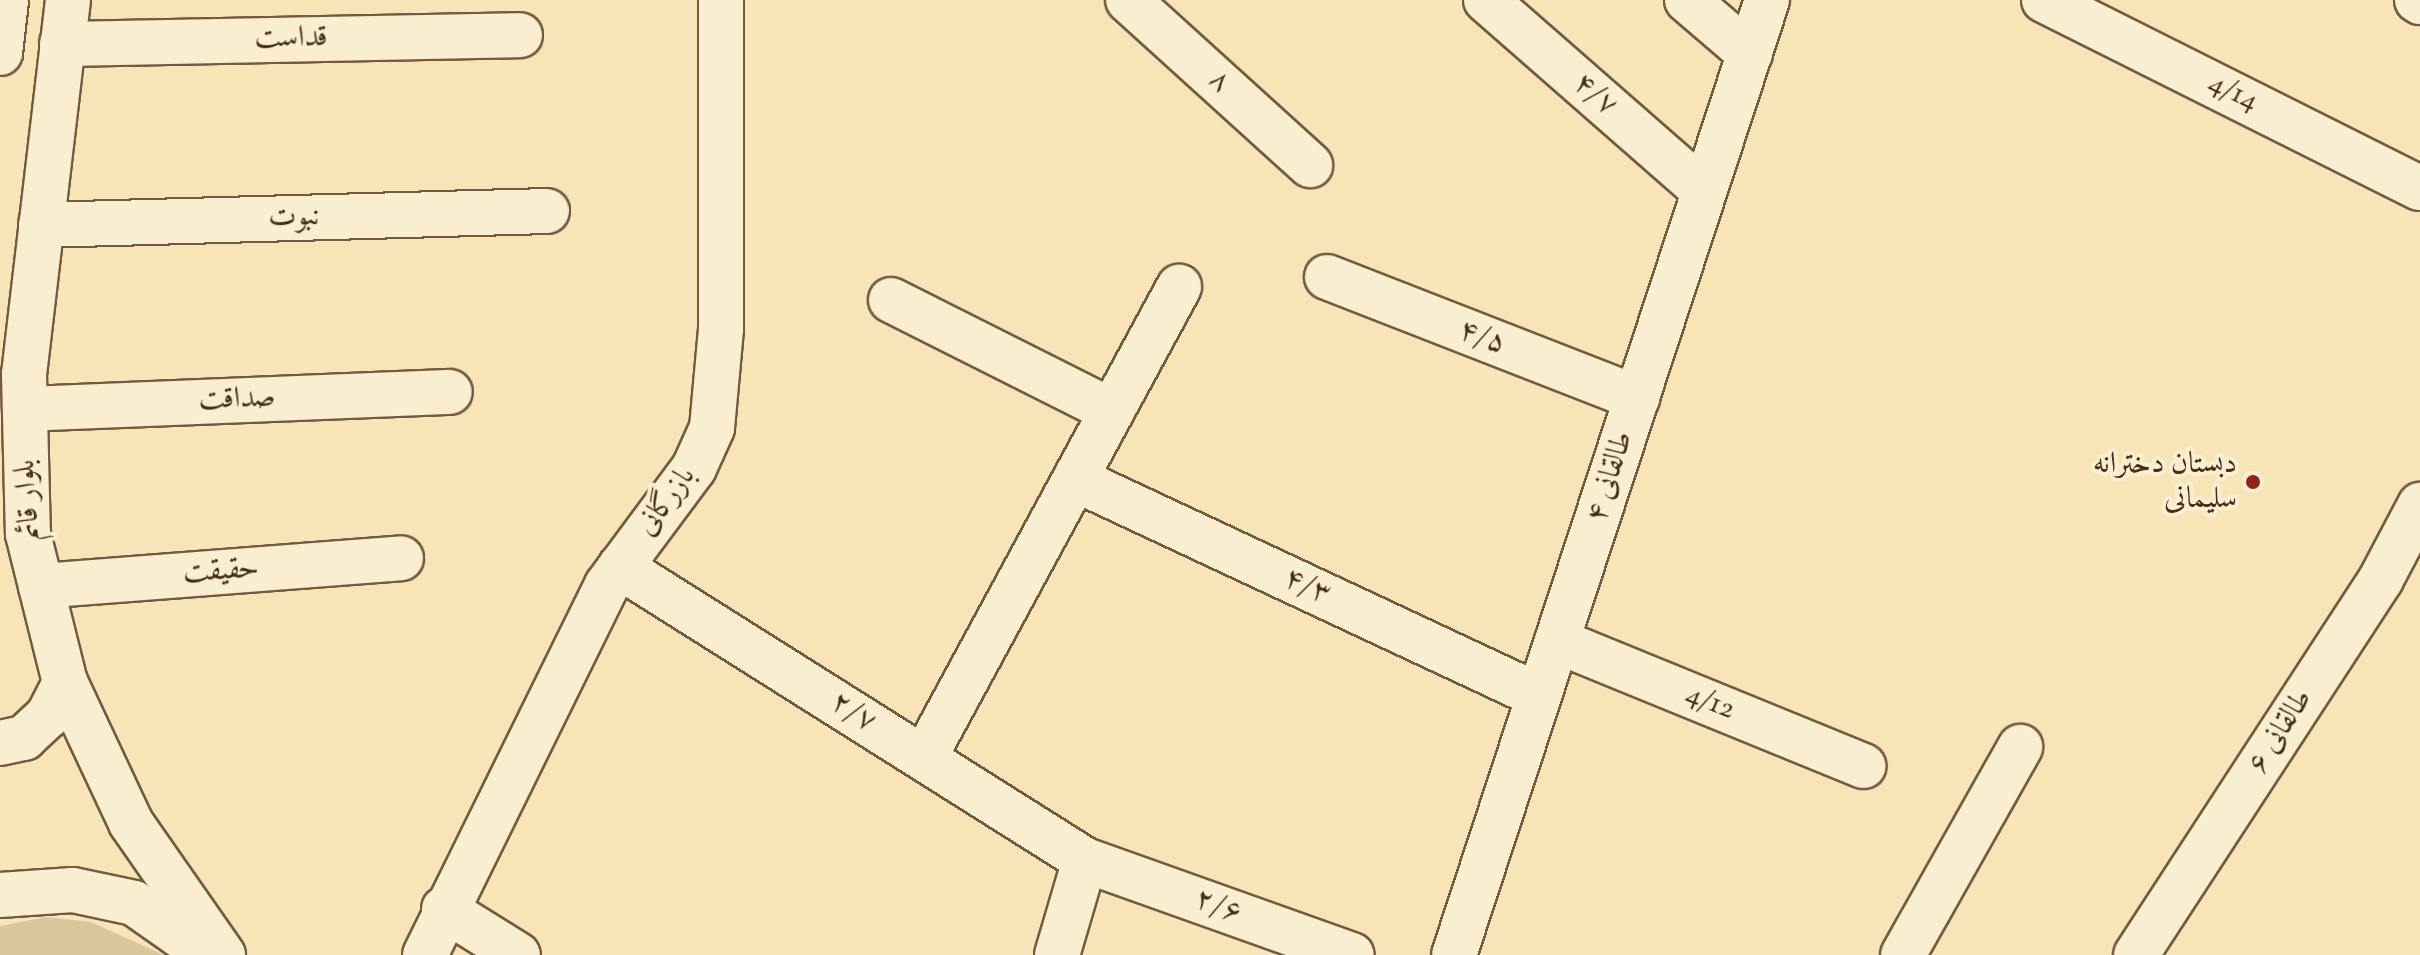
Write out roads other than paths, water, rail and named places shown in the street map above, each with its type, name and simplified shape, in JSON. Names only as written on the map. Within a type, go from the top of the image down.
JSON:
[{"type":"street","points":[[0,53],[6,0]]},
{"type":"street","name":"بلوار قائم","points":[[68,0],[24,374],[28,534],[65,682],[131,823],[223,955]]},
{"type":"street","name":"بازرگانی","points":[[425,955],[444,909],[620,567],[694,468],[712,428],[721,329],[721,0]]},
{"type":"street","name":"۸","points":[[1128,0],[1310,165]]},
{"type":"street","name":"۴/۷","points":[[1486,0],[1704,191]]},
{"type":"street","points":[[1687,0],[1750,54]]},
{"type":"street","name":"طالقانی ۴","points":[[1454,955],[1767,0]]},
{"type":"street","name":"4/14","points":[[2044,0],[2420,188]]},
{"type":"street","name":"قداست","points":[[62,44],[520,35]]},
{"type":"street","name":"نبوت","points":[[41,225],[547,211]]},
{"type":"street","name":"۴/۵","points":[[1327,277],[1637,398]]},
{"type":"street","points":[[924,758],[1179,287]]},
{"type":"street","points":[[891,300],[1112,411]]},
{"type":"street","name":"صداقت","points":[[25,409],[450,392]]},
{"type":"street","name":"۴/۳","points":[[1075,479],[1539,696]]},
{"type":"street","name":"طالقانی ۶","points":[[2136,955],[2381,579],[2420,505]]},
{"type":"street","points":[[2381,579],[2420,546]]},
{"type":"street","name":"حقیقت","points":[[41,586],[401,558]]},
{"type":"street","name":"۲/۷","points":[[620,567],[1085,860]]},
{"type":"street","name":"4/12","points":[[1557,641],[1863,766]]},
{"type":"street","points":[[0,743],[24,738],[48,716],[65,682]]},
{"type":"street","points":[[1903,955],[2020,747]]},
{"type":"street","points":[[1057,955],[1085,860]]},
{"type":"street","name":"۲/۶","points":[[1085,860],[1352,955]]},
{"type":"street","points":[[0,895],[73,890],[134,903],[208,955]]},
{"type":"street","points":[[444,909],[518,955]]},
{"type":"place","name":"دبستان دخترانه سلیمانی","points":[[2253,482]]}]
